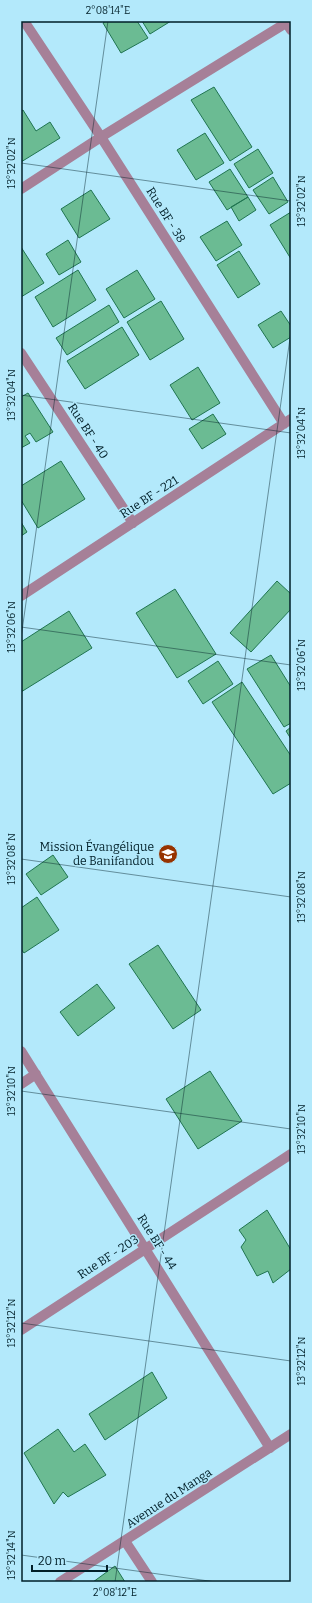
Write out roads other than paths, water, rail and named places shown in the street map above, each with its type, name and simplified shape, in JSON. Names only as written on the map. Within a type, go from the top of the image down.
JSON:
[{"type":"street","name":"Rue BF - 38","points":[[24,21],[288,422]]},
{"type":"street","points":[[21,189],[101,137],[288,25]]},
{"type":"street","name":"Rue BF - 40","points":[[21,353],[133,523]]},
{"type":"street","name":"Rue BF - 221","points":[[21,596],[288,422]]},
{"type":"street","name":"Rue BF - 44","points":[[21,1051],[270,1448]]},
{"type":"street","points":[[21,1084],[36,1074]]},
{"type":"street","name":"Rue BF - 203","points":[[21,1330],[291,1154]]},
{"type":"street","name":"Avenue du Manga","points":[[60,1582],[291,1434]]},
{"type":"street","points":[[125,1541],[152,1582]]},
{"type":"place","name":"Mission Évangélique de Banifandou","points":[[168,854]]}]
